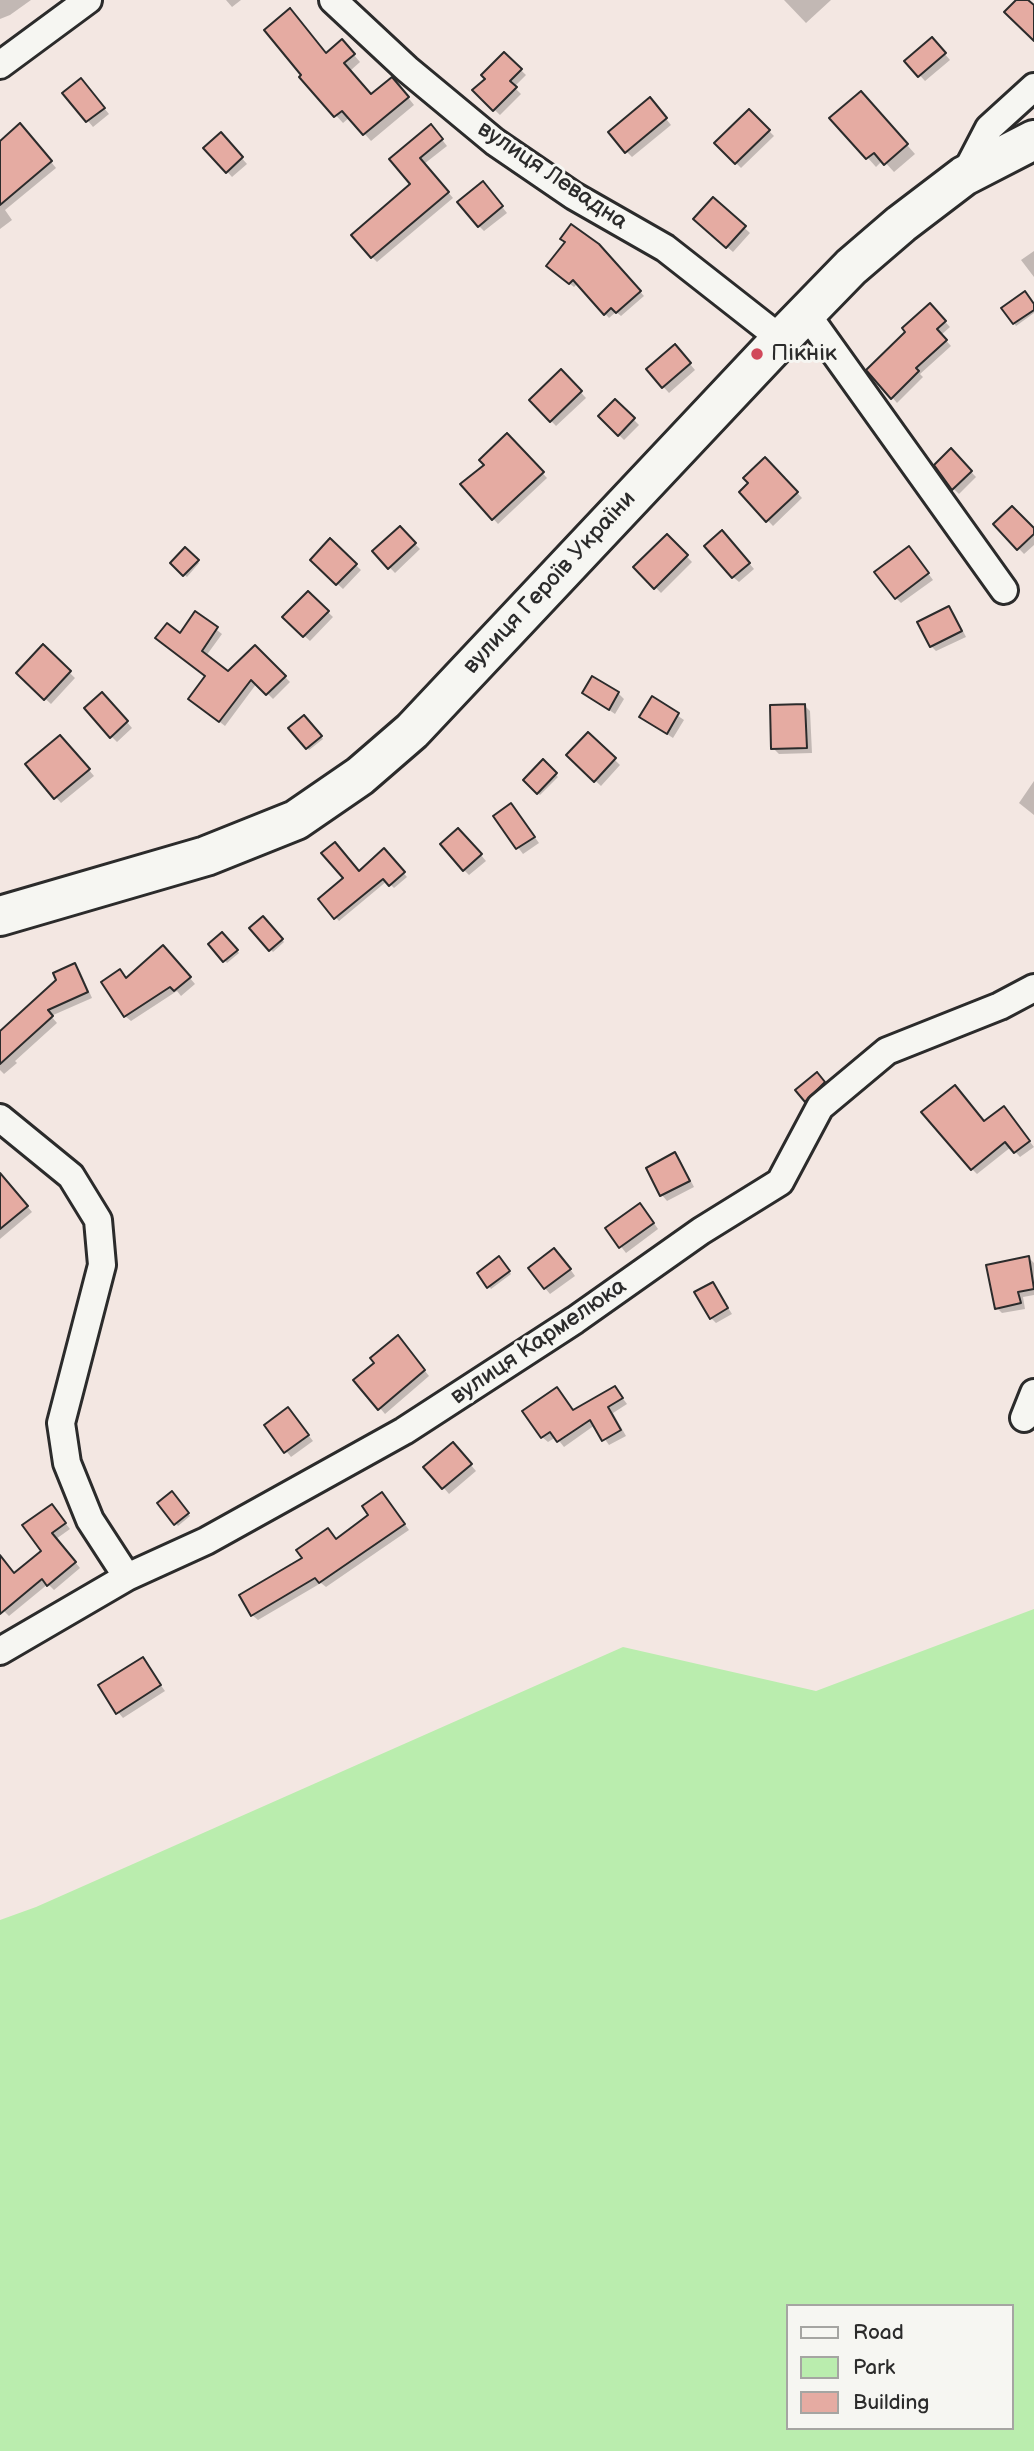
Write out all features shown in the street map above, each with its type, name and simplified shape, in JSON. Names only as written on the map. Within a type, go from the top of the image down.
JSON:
[{"type":"main road","name":"вулиця Героїв України","points":[[0,916],[206,856],[296,820],[360,776],[412,731],[851,267],[901,224],[964,176],[1034,141]]},
{"type":"street","points":[[0,65],[88,0]]},
{"type":"street","name":"вулиця Левадна","points":[[333,0],[407,69],[495,142],[574,196],[793,326],[1004,590]]},
{"type":"street","points":[[964,176],[989,128],[1034,87]]},
{"type":"street","name":"вулиця Кармелюка","points":[[0,1651],[127,1577],[206,1541],[404,1431],[575,1320],[701,1231],[780,1182],[820,1107],[887,1051],[1000,1006],[1034,988]]},
{"type":"street","points":[[0,1118],[71,1176],[97,1220],[102,1265],[61,1423],[67,1463],[90,1520],[127,1577]]},
{"type":"street","points":[[1024,1418],[1034,1393]]},
{"type":"green space","points":[[1034,1609],[1034,2451],[0,2451],[0,1920],[36,1907],[623,1647],[816,1691]]},
{"type":"building","points":[[1016,0],[1028,0],[1034,5],[1034,41],[1004,12]]},
{"type":"building","points":[[290,8],[326,53],[342,39],[355,54],[344,63],[371,94],[392,77],[409,97],[363,135],[342,111],[334,117],[299,77],[301,75],[264,30]]},
{"type":"building","points":[[932,37],[946,53],[918,77],[904,61]]},
{"type":"building","points":[[504,52],[522,69],[510,81],[517,87],[493,111],[472,90],[485,79],[481,75]]},
{"type":"building","points":[[81,78],[105,108],[86,122],[62,93]]},
{"type":"building","points":[[861,91],[908,144],[884,165],[874,153],[866,159],[829,118]]},
{"type":"building","points":[[650,97],[667,118],[625,153],[608,132]]},
{"type":"building","points":[[749,109],[770,130],[735,164],[714,143]]},
{"type":"building","points":[[20,123],[52,161],[0,205],[0,141]]},
{"type":"building","points":[[431,124],[443,139],[420,158],[449,192],[371,258],[351,235],[410,184],[389,159]]},
{"type":"building","points":[[221,132],[243,157],[226,173],[203,148]]},
{"type":"building","points":[[483,181],[503,206],[478,227],[457,202]]},
{"type":"building","points":[[713,197],[746,226],[726,248],[693,219]]},
{"type":"building","points":[[571,224],[599,244],[641,291],[616,313],[611,308],[604,315],[573,280],[569,284],[546,266],[565,242],[560,239]]},
{"type":"building","points":[[1025,291],[1034,304],[1034,310],[1013,324],[1001,308]]},
{"type":"building","points":[[930,303],[946,321],[937,329],[947,340],[916,368],[919,371],[891,399],[866,370],[905,332],[902,328]]},
{"type":"building","points":[[675,344],[691,363],[662,388],[646,369]]},
{"type":"building","points":[[561,369],[582,391],[550,422],[529,400]]},
{"type":"building","points":[[615,399],[635,418],[618,436],[598,416]]},
{"type":"building","points":[[507,433],[544,472],[492,520],[460,484],[484,465],[479,460]]},
{"type":"building","points":[[951,448],[972,471],[952,490],[934,465]]},
{"type":"building","points":[[765,457],[798,492],[766,522],[739,492],[748,483],[743,478]]},
{"type":"building","points":[[1012,506],[1034,528],[1034,534],[1017,550],[993,524]]},
{"type":"building","points":[[400,526],[416,543],[388,569],[372,551]]},
{"type":"building","points":[[722,530],[750,563],[732,578],[704,546]]},
{"type":"building","points":[[667,534],[688,555],[654,589],[633,567]]},
{"type":"building","points":[[330,538],[357,564],[336,585],[310,560]]},
{"type":"building","points":[[909,546],[929,573],[895,599],[874,572]]},
{"type":"building","points":[[185,547],[199,560],[183,576],[170,563]]},
{"type":"building","points":[[308,591],[329,611],[303,637],[282,617]]},
{"type":"building","points":[[949,606],[962,631],[930,647],[917,622]]},
{"type":"building","points":[[195,611],[218,627],[202,651],[228,671],[255,645],[286,676],[266,695],[251,680],[219,722],[188,699],[205,676],[155,638],[167,623],[180,633]]},
{"type":"building","points":[[43,644],[71,671],[44,700],[16,673]]},
{"type":"building","points":[[592,676],[619,692],[609,710],[582,693]]},
{"type":"building","points":[[102,692],[128,721],[110,738],[84,708]]},
{"type":"building","points":[[652,696],[679,713],[667,734],[639,717]]},
{"type":"building","points":[[805,704],[807,748],[771,749],[770,705]]},
{"type":"building","points":[[304,715],[322,736],[306,749],[288,728]]},
{"type":"building","points":[[588,732],[616,758],[594,782],[566,755]]},
{"type":"building","points":[[60,735],[90,769],[54,799],[25,764]]},
{"type":"building","points":[[543,759],[557,773],[537,794],[523,780]]},
{"type":"building","points":[[511,803],[535,837],[516,849],[493,816]]},
{"type":"building","points":[[458,828],[482,854],[463,871],[440,844]]},
{"type":"building","points":[[335,842],[359,871],[384,848],[405,872],[389,886],[383,879],[334,919],[318,899],[343,878],[321,853]]},
{"type":"building","points":[[263,916],[283,939],[269,951],[249,928]]},
{"type":"building","points":[[222,932],[238,950],[223,962],[208,944]]},
{"type":"building","points":[[163,945],[191,977],[174,991],[170,987],[124,1017],[101,982],[120,969],[126,978]]},
{"type":"building","points":[[75,963],[88,992],[48,1010],[53,1016],[0,1064],[0,1031],[56,980],[53,973]]},
{"type":"building","points":[[817,1072],[825,1082],[805,1102],[795,1090]]},
{"type":"building","points":[[955,1085],[984,1121],[1004,1106],[1030,1141],[1014,1153],[1005,1142],[971,1170],[921,1112]]},
{"type":"building","points":[[675,1152],[690,1181],[660,1196],[646,1168]]},
{"type":"building","points":[[0,1173],[28,1206],[0,1229]]},
{"type":"building","points":[[640,1203],[654,1223],[619,1248],[605,1228]]},
{"type":"building","points":[[554,1248],[571,1269],[544,1289],[528,1268]]},
{"type":"building","points":[[499,1256],[510,1271],[487,1288],[477,1273]]},
{"type":"building","points":[[1029,1256],[1034,1289],[1018,1292],[1021,1303],[995,1309],[986,1265]]},
{"type":"building","points":[[713,1282],[728,1308],[710,1319],[694,1292]]},
{"type":"building","points":[[398,1335],[425,1370],[378,1410],[353,1380],[374,1363],[370,1358]]},
{"type":"building","points":[[615,1386],[623,1398],[608,1407],[621,1430],[602,1441],[590,1420],[557,1442],[550,1432],[541,1438],[522,1411],[557,1387],[573,1410]]},
{"type":"building","points":[[288,1407],[309,1435],[284,1453],[264,1425]]},
{"type":"building","points":[[453,1442],[472,1464],[442,1489],[423,1467]]},
{"type":"building","points":[[172,1491],[189,1513],[174,1525],[157,1503]]},
{"type":"building","points":[[382,1492],[405,1524],[319,1583],[315,1578],[251,1616],[239,1595],[302,1558],[296,1550],[328,1528],[336,1539],[368,1515],[362,1506]]},
{"type":"building","points":[[52,1504],[66,1523],[52,1533],[76,1562],[47,1586],[42,1579],[0,1614],[0,1555],[14,1573],[41,1551],[22,1525]]},
{"type":"building","points":[[143,1657],[161,1685],[116,1714],[98,1685]]},
{"type":"place","name":"Пікнік","points":[[757,354]]}]
